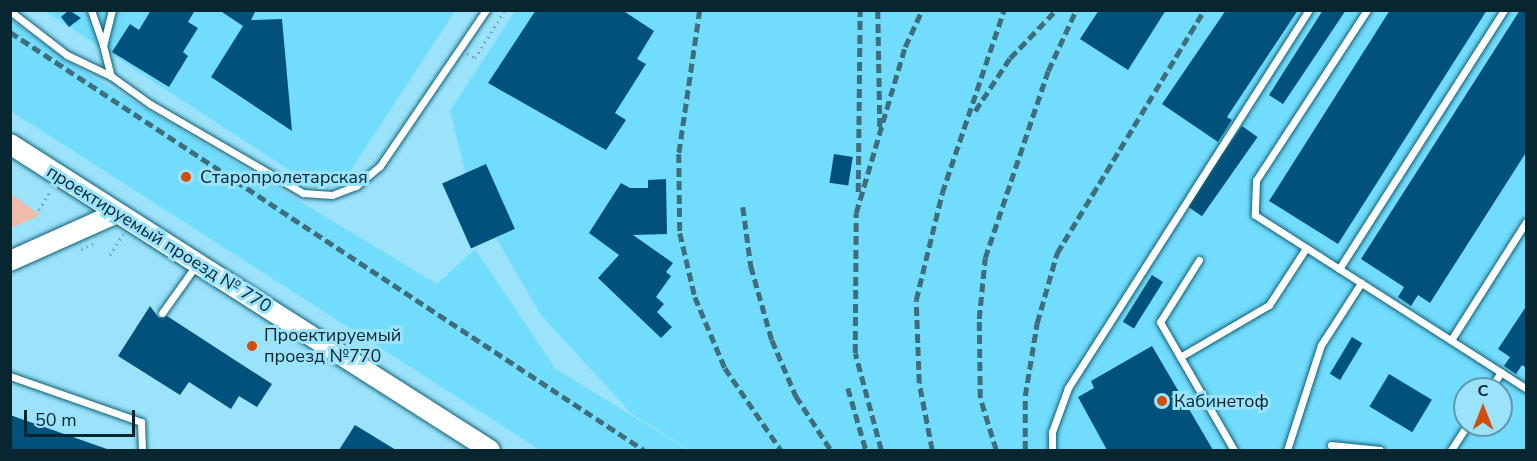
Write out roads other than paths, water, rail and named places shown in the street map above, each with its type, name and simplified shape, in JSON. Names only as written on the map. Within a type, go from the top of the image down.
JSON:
[{"type":"street","name":"проектируемый проезд № 770","points":[[10,144],[490,450]]},
{"type":"street","points":[[10,261],[117,213]]},
{"type":"lane","points":[[91,10],[111,76]]},
{"type":"lane","points":[[103,45],[112,10]]},
{"type":"lane","points":[[10,11],[67,55],[111,76],[150,104],[303,193],[332,195],[356,186],[380,166],[486,10]]},
{"type":"lane","points":[[1052,450],[1052,432],[1068,388],[1310,10]]},
{"type":"lane","points":[[1367,10],[1256,180],[1255,215],[1527,388]]},
{"type":"lane","points":[[1339,269],[1504,10]]},
{"type":"lane","points":[[1451,340],[1527,222]]},
{"type":"lane","points":[[1179,357],[1269,305],[1306,248]]},
{"type":"lane","points":[[1199,260],[1160,322],[1234,450]]},
{"type":"lane","points":[[162,313],[197,263]]},
{"type":"lane","points":[[1287,450],[1321,345],[1361,283]]},
{"type":"lane","points":[[1498,377],[1501,372]]},
{"type":"lane","points":[[10,375],[141,422],[142,450]]},
{"type":"lane","points":[[1451,450],[1459,437]]},
{"type":"lane","points":[[1330,445],[1380,450]]},
{"type":"railway","points":[[700,10],[679,154],[680,233],[695,297],[725,368],[781,450]]},
{"type":"railway","points":[[858,192],[860,10]]},
{"type":"railway","points":[[878,10],[880,129]]},
{"type":"railway","points":[[881,450],[855,353],[856,213],[905,47],[922,10]]},
{"type":"railway","points":[[932,450],[919,383],[916,300],[942,193],[1004,10]]},
{"type":"railway","points":[[975,111],[1010,58],[1056,10]]},
{"type":"railway","points":[[996,450],[980,398],[979,319],[985,258],[1048,71],[1076,10]]},
{"type":"railway","points":[[1025,450],[1025,396],[1037,323],[1057,253],[1204,10]]},
{"type":"railway","points":[[10,32],[644,450]]},
{"type":"railway","points":[[743,207],[751,266],[772,340],[796,396],[831,450]]},
{"type":"railway","points":[[848,388],[866,450]]},
{"type":"place","name":"Старопролетарская","points":[[186,177]]},
{"type":"place","name":"Проектируемый проезд №770","points":[[252,346]]},
{"type":"place","name":"Кабинетоф","points":[[1162,401]]}]
